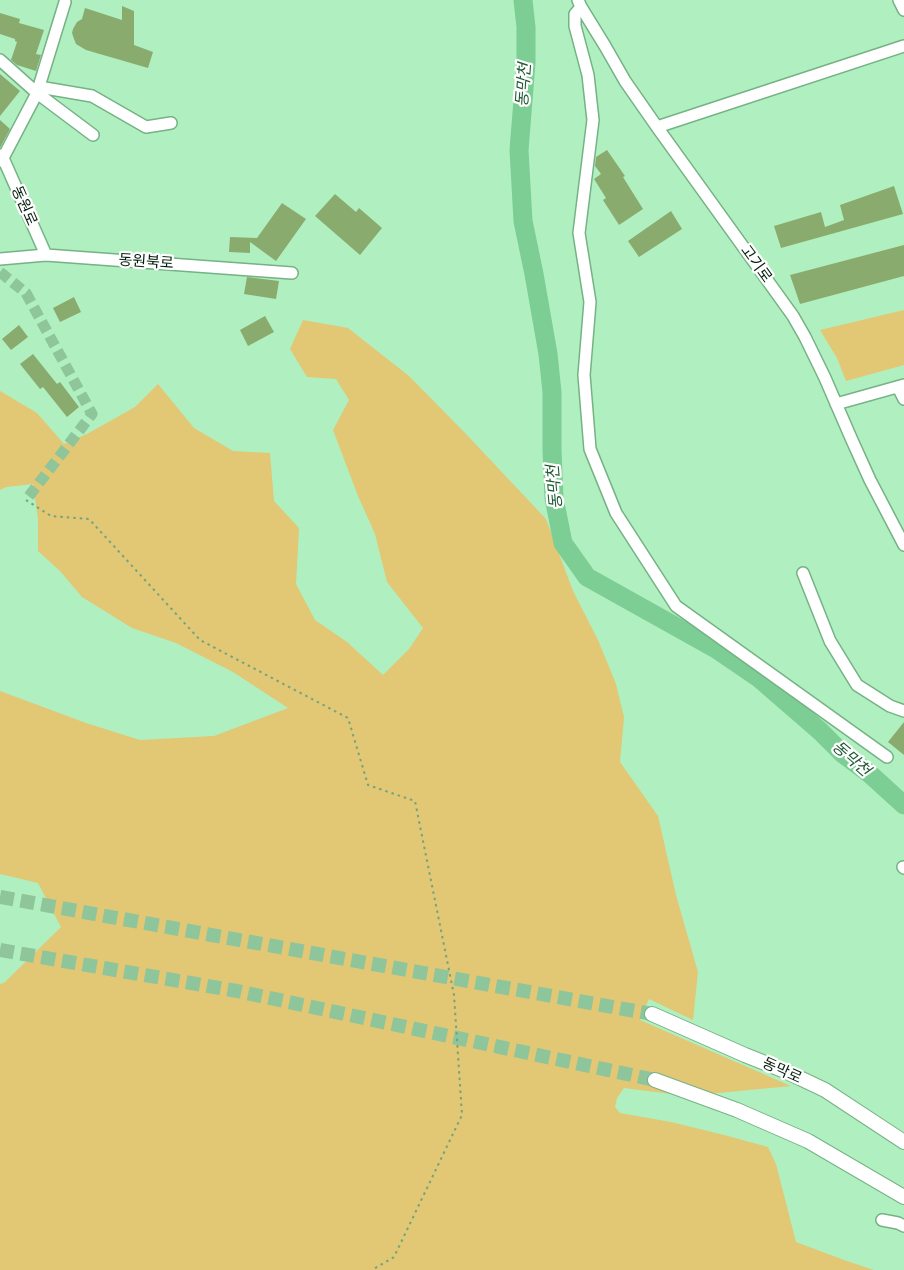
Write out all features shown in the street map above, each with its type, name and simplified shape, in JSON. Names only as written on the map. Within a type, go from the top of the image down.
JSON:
[{"type":"main road","name":"동막로","points":[[652,1014],[825,1090],[904,1142]]},
{"type":"main road","points":[[655,1080],[737,1110],[808,1141],[904,1197]]},
{"type":"street","points":[[899,0],[904,10]]},
{"type":"street","points":[[1,158],[38,90],[65,2]]},
{"type":"street","points":[[580,4],[575,14],[575,26],[588,75],[593,120],[579,233],[590,302],[584,375],[590,449],[608,494],[616,512],[676,606],[887,757]]},
{"type":"street","name":"고기로","points":[[580,4],[625,81],[793,316],[818,361],[870,480],[904,545]]},
{"type":"street","points":[[657,127],[904,46]]},
{"type":"street","points":[[0,60],[93,135]]},
{"type":"street","points":[[38,90],[92,96],[146,127],[171,123]]},
{"type":"street","name":"동원로","points":[[1,158],[46,255]]},
{"type":"street","name":"동원북로","points":[[0,259],[46,255],[292,273]]},
{"type":"street","points":[[836,404],[901,386],[904,399]]},
{"type":"street","points":[[803,573],[830,641],[857,685],[890,706],[904,711]]},
{"type":"street","points":[[882,1220],[904,1226]]},
{"type":"path","points":[[26,500],[51,516],[89,519],[200,640],[348,718],[368,785],[415,801],[454,995],[462,1115],[394,1257],[372,1270]]},
{"type":"shaded area","points":[[904,310],[904,365],[846,381],[837,358],[820,330]]},
{"type":"shaded area","points":[[303,320],[348,328],[409,376],[546,519],[573,591],[598,640],[616,684],[624,717],[620,762],[658,816],[676,895],[698,972],[693,1020],[649,999],[640,1020],[791,1086],[687,1096],[624,1088],[617,1098],[615,1107],[620,1113],[671,1122],[768,1147],[776,1164],[796,1242],[874,1270],[0,1270],[0,984],[4,983],[61,927],[38,883],[0,874],[0,691],[86,723],[140,740],[214,736],[288,708],[233,672],[176,643],[132,628],[82,597],[60,571],[38,551],[38,519],[33,484],[6,487],[0,490],[0,391],[37,413],[64,444],[87,434],[135,407],[158,384],[194,428],[233,451],[270,453],[274,501],[299,528],[296,584],[315,620],[347,642],[383,675],[409,649],[423,628],[387,582],[375,534],[358,496],[333,430],[349,400],[336,379],[307,377],[290,349]]},
{"type":"building","points":[[122,6],[134,11],[134,45],[153,52],[148,68],[86,50],[76,44],[72,33],[73,29],[77,22],[82,19],[85,8],[122,20]]},
{"type":"building","points":[[0,13],[20,19],[19,23],[44,30],[36,54],[41,55],[36,71],[17,65],[11,60],[17,42],[15,39],[0,34]]},
{"type":"building","points":[[0,74],[20,91],[0,116]]},
{"type":"building","points":[[0,120],[10,129],[0,148]]},
{"type":"building","points":[[607,150],[625,176],[623,177],[643,209],[619,225],[603,200],[606,198],[594,179],[601,174],[595,166],[596,157]]},
{"type":"building","points":[[894,186],[903,214],[781,248],[774,226],[821,212],[825,227],[844,220],[840,205]]},
{"type":"building","points":[[335,194],[356,212],[359,208],[382,228],[360,255],[315,216]]},
{"type":"building","points":[[282,203],[306,219],[276,261],[250,242],[250,253],[229,252],[230,237],[257,238]]},
{"type":"building","points":[[671,211],[682,229],[639,257],[628,241]]},
{"type":"building","points":[[904,245],[904,276],[800,304],[790,275]]},
{"type":"building","points":[[247,277],[279,281],[276,299],[244,294]]},
{"type":"building","points":[[74,297],[81,312],[60,322],[53,308]]},
{"type":"building","points":[[265,316],[274,332],[248,346],[240,330]]},
{"type":"building","points":[[19,325],[28,337],[11,350],[2,339]]},
{"type":"building","points":[[33,354],[57,384],[60,382],[79,407],[67,417],[43,387],[40,389],[20,364]]},
{"type":"building","points":[[904,722],[904,755],[888,742]]},
{"type":"waterway","name":"동막천","points":[[523,0],[526,27],[526,63],[519,150],[523,221],[548,354],[552,392],[554,498],[563,543],[587,577],[716,649],[760,679],[820,731],[843,754],[871,775],[904,805]]},
{"type":"tunnel","points":[[0,272],[26,293],[92,414],[26,500]]},
{"type":"tunnel","points":[[0,897],[652,1014]]},
{"type":"tunnel","points":[[0,950],[237,991],[655,1080]]}]
